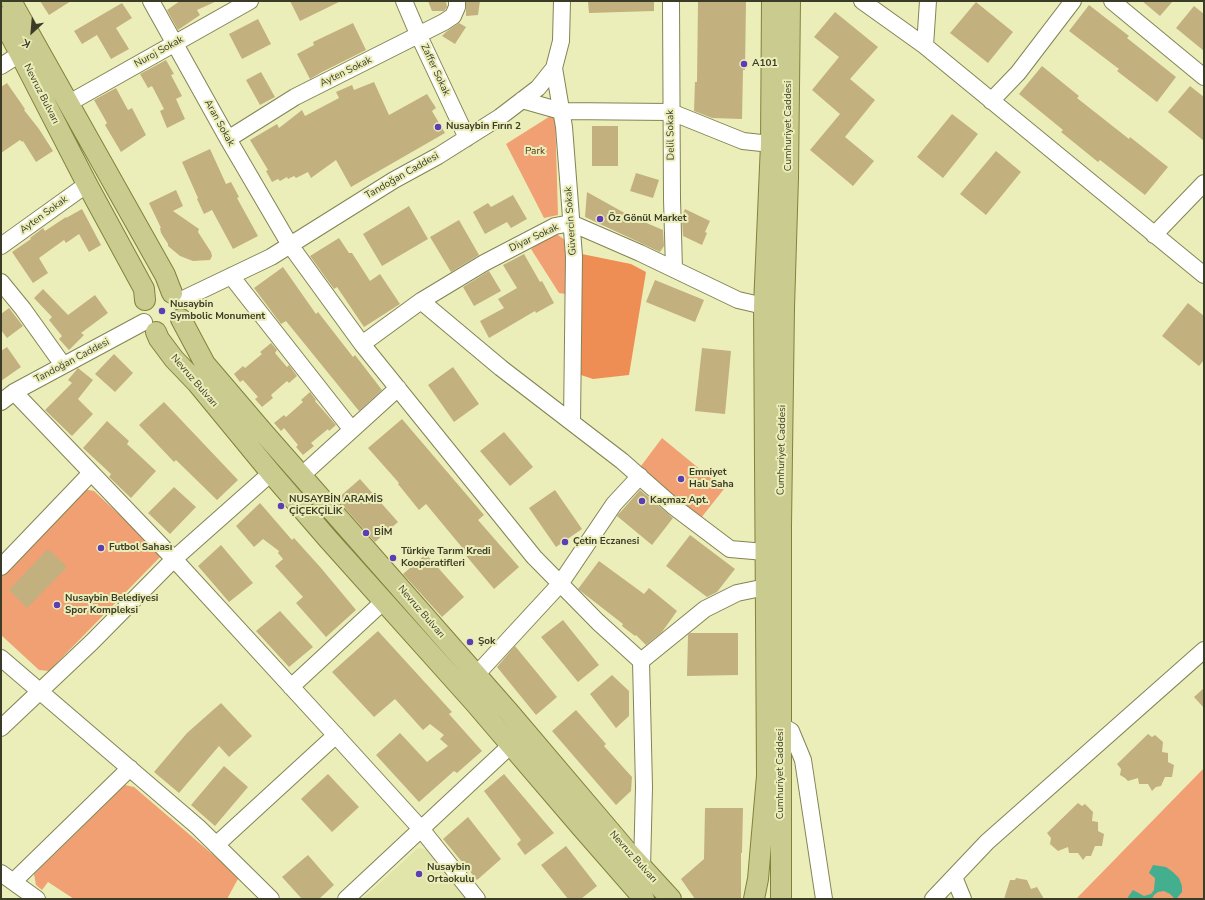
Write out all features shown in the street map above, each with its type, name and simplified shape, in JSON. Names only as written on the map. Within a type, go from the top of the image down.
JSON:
[{"type":"main road","name":"Nevruz Bulvarı","points":[[11,1],[164,275],[205,364],[642,868],[671,899]]},
{"type":"main road","points":[[754,899],[758,879],[767,776],[774,588],[765,552],[764,306],[771,144],[772,1]]},
{"type":"main road","name":"Cumhuriyet Caddesi","points":[[781,899],[782,726],[774,588],[781,510],[790,1]]},
{"type":"main road","name":"Nevruz Bulvarı","points":[[1,17],[88,186],[144,289],[144,300]]},
{"type":"main road","points":[[166,291],[178,304],[175,328],[169,331],[163,332],[150,327],[142,317],[141,310],[144,300],[152,293],[166,291]]},
{"type":"main road","name":"Nevruz Bulvarı","points":[[150,327],[174,358],[198,383],[271,473],[474,702],[644,899]]},
{"type":"street","name":"Aran Sokak","points":[[151,1],[228,139],[290,245],[362,344],[534,557],[598,622],[641,661]]},
{"type":"street","name":"Nuroj Sokak","points":[[69,103],[250,1]]},
{"type":"street","name":"Zaffer Sokak","points":[[404,1],[467,138]]},
{"type":"street","name":"Ayten Sokak","points":[[228,139],[295,97],[419,36],[453,16],[457,7],[457,1]]},
{"type":"street","name":"Tandoğan Caddesi","points":[[178,304],[271,257],[394,180],[438,156],[500,118],[538,88],[554,68],[561,41],[562,1]]},
{"type":"street","name":"Delil Sokak","points":[[671,1],[671,112],[674,269]]},
{"type":"street","points":[[862,1],[925,46],[1204,275]]},
{"type":"street","points":[[925,46],[928,1]]},
{"type":"street","points":[[991,101],[1018,73],[1073,1]]},
{"type":"street","points":[[1112,1],[1204,77]]},
{"type":"street","points":[[1,66],[20,54]]},
{"type":"street","name":"Güvercin Sokak","points":[[554,68],[564,127],[574,256],[572,422]]},
{"type":"street","points":[[522,100],[561,111],[671,112],[743,141],[771,144]]},
{"type":"street","points":[[1154,235],[1204,183]]},
{"type":"street","name":"Ayten Sokak","points":[[1,246],[79,190],[88,186]]},
{"type":"street","name":"Diyar Sokak","points":[[362,344],[422,301],[484,263],[555,226],[571,223],[640,252],[738,300],[764,306]]},
{"type":"street","points":[[231,276],[352,430]]},
{"type":"street","points":[[1,282],[23,309],[63,365]]},
{"type":"street","points":[[422,301],[502,368],[622,461],[673,506],[730,549],[765,552]]},
{"type":"street","name":"Tandoğan Caddesi","points":[[7,397],[63,365],[150,327]]},
{"type":"street","points":[[301,476],[398,388]]},
{"type":"street","points":[[7,397],[91,473],[174,559],[422,830],[477,899]]},
{"type":"street","points":[[1,568],[91,473]]},
{"type":"street","points":[[1,728],[41,692],[174,559],[271,473]]},
{"type":"street","points":[[476,675],[560,584],[614,504],[640,476]]},
{"type":"street","points":[[642,868],[644,787],[641,661],[705,610],[738,593],[774,588]]},
{"type":"street","points":[[292,687],[384,601]]},
{"type":"street","points":[[933,899],[987,842],[1204,650]]},
{"type":"street","points":[[1,658],[198,827],[271,899]]},
{"type":"street","points":[[782,726],[791,731],[802,760],[824,899]]},
{"type":"street","points":[[216,845],[336,736]]},
{"type":"street","points":[[346,899],[422,830],[511,745]]},
{"type":"street","points":[[37,899],[7,877],[130,768]]},
{"type":"street","points":[[954,877],[963,899]]},
{"type":"shaded area","points":[[582,254],[631,264],[646,272],[629,375],[593,379],[581,375]]},
{"type":"shaded area","name":"Nusaybin Ortaokulu","points":[[418,848],[429,850],[468,899],[362,899]]},
{"type":"shaded area","points":[[1153,865],[1166,867],[1173,872],[1179,878],[1182,886],[1182,892],[1177,898],[1174,898],[1164,891],[1158,892],[1152,899],[1129,899],[1128,897],[1133,890],[1144,896],[1151,894],[1154,890],[1155,878],[1149,873]]},
{"type":"green space","name":"Park","points":[[555,113],[558,215],[544,218],[506,144]]},
{"type":"green space","points":[[555,233],[565,240],[565,294],[559,293],[531,249]]},
{"type":"green space","name":"Emniyet Halı Saha","points":[[662,438],[724,489],[701,518],[638,470]]},
{"type":"green space","name":"Nusaybin Belediyesi Spor Kompleksi","points":[[84,489],[94,491],[155,548],[161,556],[49,671],[39,670],[1,635],[1,574]]},
{"type":"green space","points":[[1204,768],[1204,899],[1076,899]]},
{"type":"green space","points":[[125,785],[134,787],[239,877],[227,899],[74,899],[48,882],[42,890],[36,885],[34,874]]},
{"type":"building","points":[[40,1],[71,1],[49,15]]},
{"type":"building","points":[[180,1],[217,1],[197,10],[200,15],[178,30],[167,10]]},
{"type":"building","points":[[290,1],[341,1],[300,21]]},
{"type":"building","points":[[428,1],[446,1],[447,7],[444,11],[432,11]]},
{"type":"building","points":[[466,1],[480,1],[478,15],[466,16]]},
{"type":"building","points":[[588,1],[654,1],[654,11],[589,13]]},
{"type":"building","points":[[698,1],[746,1],[745,70],[743,70],[742,119],[712,118],[694,111],[695,82],[697,82]]},
{"type":"building","points":[[1142,1],[1173,1],[1160,16]]},
{"type":"building","points":[[976,2],[1013,32],[988,63],[950,33]]},
{"type":"building","points":[[122,3],[132,18],[116,28],[129,49],[111,59],[97,35],[82,44],[74,31]]},
{"type":"building","points":[[1089,5],[1129,36],[1127,38],[1176,77],[1157,102],[1117,71],[1119,69],[1069,31]]},
{"type":"building","points":[[1194,6],[1204,14],[1204,51],[1176,28]]},
{"type":"building","points":[[835,12],[878,47],[850,79],[875,100],[845,137],[874,161],[853,186],[810,150],[840,114],[812,90],[839,57],[814,37]]},
{"type":"building","points":[[258,19],[271,44],[242,59],[229,34]]},
{"type":"building","points":[[353,23],[366,50],[310,79],[297,54],[314,45],[313,42]]},
{"type":"building","points":[[459,23],[466,27],[455,44],[442,36],[446,32]]},
{"type":"building","points":[[166,60],[174,74],[171,75],[182,96],[176,99],[185,119],[167,128],[160,111],[164,109],[152,86],[148,88],[140,74]]},
{"type":"building","points":[[1042,66],[1079,96],[1077,98],[1129,139],[1130,137],[1168,167],[1145,195],[1100,160],[1098,162],[1061,132],[1063,130],[1019,94]]},
{"type":"building","points":[[261,72],[275,97],[260,105],[246,80]]},
{"type":"building","points":[[374,82],[389,115],[427,94],[436,108],[432,111],[445,133],[351,187],[336,160],[311,178],[308,172],[296,178],[294,176],[288,179],[287,177],[280,181],[278,179],[272,182],[266,171],[268,170],[250,140],[277,124],[279,128],[302,110],[305,116],[339,98],[336,92],[352,85],[354,90]]},
{"type":"building","points":[[7,83],[53,151],[36,162],[23,141],[22,142],[20,140],[1,153],[1,87]]},
{"type":"building","points":[[1190,86],[1204,97],[1204,141],[1168,112]]},
{"type":"building","points":[[116,88],[128,110],[132,108],[146,135],[121,152],[105,125],[107,123],[94,100]]},
{"type":"building","points":[[952,114],[978,134],[943,178],[917,157]]},
{"type":"building","points":[[592,126],[618,126],[618,166],[592,166]]},
{"type":"building","points":[[210,149],[226,184],[231,182],[239,197],[237,198],[258,236],[233,249],[212,210],[204,214],[182,162]]},
{"type":"building","points":[[996,151],[1021,172],[986,215],[960,194]]},
{"type":"building","points":[[636,173],[659,180],[653,198],[630,191]]},
{"type":"building","points":[[176,190],[183,206],[173,211],[199,229],[198,232],[211,252],[212,256],[210,260],[193,261],[180,256],[168,246],[161,233],[161,228],[149,203]]},
{"type":"building","points":[[587,192],[630,216],[663,230],[664,246],[660,252],[585,217]]},
{"type":"building","points":[[513,195],[527,219],[511,228],[507,222],[485,234],[473,212],[488,203],[491,207]]},
{"type":"building","points":[[409,206],[428,239],[382,266],[363,234]]},
{"type":"building","points":[[82,209],[101,245],[89,252],[79,234],[66,243],[64,240],[39,258],[48,273],[33,283],[12,252],[31,239],[30,238],[43,228],[45,231],[66,217]]},
{"type":"building","points":[[685,209],[710,221],[705,232],[707,233],[702,245],[683,236],[682,221],[684,218],[682,216]]},
{"type":"building","points":[[459,220],[479,255],[451,272],[430,237]]},
{"type":"building","points":[[339,238],[349,253],[352,253],[370,281],[380,274],[400,304],[364,327],[337,287],[334,289],[310,256]]},
{"type":"building","points":[[524,254],[540,282],[542,281],[554,303],[536,313],[535,311],[489,338],[480,321],[504,308],[498,299],[517,288],[503,265]]},
{"type":"building","points":[[283,267],[316,314],[318,312],[353,357],[355,355],[382,390],[359,411],[286,321],[281,324],[254,288]]},
{"type":"building","points":[[489,271],[501,291],[474,306],[463,287]]},
{"type":"building","points":[[655,280],[704,300],[695,322],[646,302]]},
{"type":"building","points":[[43,289],[68,315],[95,295],[108,313],[81,333],[84,335],[69,350],[59,339],[62,336],[49,320],[52,317],[34,298]]},
{"type":"building","points":[[1188,303],[1204,316],[1204,360],[1199,366],[1162,336]]},
{"type":"building","points":[[9,308],[23,326],[7,338],[1,330],[1,314]]},
{"type":"building","points":[[271,343],[277,350],[275,353],[287,367],[289,365],[297,376],[289,383],[287,381],[271,395],[273,398],[262,407],[255,399],[258,397],[243,380],[240,382],[234,374],[243,366],[245,368],[262,354],[260,352]]},
{"type":"building","points":[[7,347],[21,367],[1,381],[1,351]]},
{"type":"building","points":[[702,348],[731,351],[725,414],[695,411]]},
{"type":"building","points":[[114,354],[133,373],[115,392],[95,374]]},
{"type":"building","points":[[453,367],[479,404],[454,422],[428,385]]},
{"type":"building","points":[[78,368],[93,380],[78,399],[93,414],[72,436],[45,410],[72,383],[68,380]]},
{"type":"building","points":[[310,392],[316,400],[315,401],[336,425],[329,431],[328,429],[311,443],[314,446],[303,455],[296,447],[298,445],[284,428],[281,431],[274,423],[284,415],[286,417],[303,402],[301,400]]},
{"type":"building","points":[[164,402],[238,480],[217,500],[176,460],[174,462],[139,425]]},
{"type":"building","points":[[402,419],[484,515],[478,520],[519,567],[494,589],[426,504],[419,510],[398,484],[399,483],[368,448]]},
{"type":"building","points":[[107,421],[129,441],[127,444],[156,471],[131,498],[109,477],[111,474],[83,448]]},
{"type":"building","points":[[504,432],[533,467],[510,486],[480,451]]},
{"type":"building","points":[[360,479],[398,522],[375,542],[337,499]]},
{"type":"building","points":[[174,487],[196,507],[170,534],[148,513]]},
{"type":"building","points":[[555,490],[582,529],[556,547],[529,508]]},
{"type":"building","name":"Kaçmaz Apt.","points":[[640,490],[673,518],[652,545],[617,516]]},
{"type":"building","points":[[260,503],[292,540],[294,538],[321,568],[356,610],[326,637],[296,603],[303,597],[275,566],[283,559],[278,553],[279,551],[263,539],[254,547],[236,526]]},
{"type":"building","points":[[690,535],[735,569],[717,592],[707,597],[666,566]]},
{"type":"building","points":[[221,545],[253,583],[229,602],[198,566]]},
{"type":"building","points":[[48,549],[67,567],[27,608],[9,590]]},
{"type":"building","points":[[426,554],[464,597],[442,617],[403,574]]},
{"type":"building","points":[[599,561],[644,594],[649,588],[677,611],[662,632],[646,645],[636,635],[635,636],[622,626],[623,624],[578,589]]},
{"type":"building","points":[[280,611],[313,647],[289,667],[256,631]]},
{"type":"building","points":[[563,620],[599,665],[578,682],[541,637]]},
{"type":"building","points":[[378,631],[452,712],[449,714],[482,751],[457,773],[454,771],[419,802],[376,755],[400,733],[427,762],[448,746],[440,739],[444,735],[430,724],[423,730],[395,699],[374,717],[332,672]]},
{"type":"building","points":[[690,633],[738,633],[738,675],[687,676],[688,635]]},
{"type":"building","points":[[515,646],[557,697],[536,715],[497,667]]},
{"type":"building","points":[[612,675],[629,691],[629,716],[616,728],[590,694]]},
{"type":"building","points":[[1204,688],[1204,708],[1194,697]]},
{"type":"building","points":[[221,703],[252,736],[229,757],[219,746],[179,793],[154,772],[187,733]]},
{"type":"building","points":[[576,710],[606,744],[604,746],[632,777],[631,791],[616,805],[552,731]]},
{"type":"building","points":[[1148,734],[1152,737],[1155,735],[1163,742],[1162,752],[1168,753],[1168,762],[1174,765],[1172,777],[1165,777],[1161,786],[1156,787],[1152,791],[1148,784],[1139,784],[1138,778],[1128,781],[1120,775],[1121,769],[1117,764]]},
{"type":"building","points":[[224,766],[248,787],[215,826],[191,805]]},
{"type":"building","points":[[328,774],[359,807],[332,832],[301,799]]},
{"type":"building","points":[[504,774],[554,833],[525,855],[517,844],[521,840],[484,791]]},
{"type":"building","points":[[1078,803],[1082,806],[1085,804],[1093,812],[1092,821],[1098,822],[1098,831],[1104,834],[1102,846],[1095,846],[1091,856],[1086,856],[1083,860],[1078,853],[1069,853],[1068,847],[1058,851],[1050,844],[1051,838],[1047,833]]},
{"type":"building","points":[[705,808],[743,808],[741,899],[695,899],[681,879],[704,859]]},
{"type":"building","points":[[468,817],[501,859],[477,880],[443,839]]},
{"type":"building","points":[[566,846],[597,886],[581,899],[568,899],[541,865]]},
{"type":"building","points":[[308,855],[334,885],[319,899],[302,899],[282,877]]},
{"type":"building","points":[[1016,878],[1027,880],[1031,889],[1037,887],[1044,899],[1004,899],[1010,880],[1015,880]]},
{"type":"place","name":"A101","points":[[744,64]]},
{"type":"place","name":"Nusaybin Fırın 2","points":[[438,127]]},
{"type":"place","name":"Öz Gönül Market","points":[[600,219]]},
{"type":"place","name":"Nusaybin Symbolic Monument","points":[[162,311]]},
{"type":"place","name":"Emniyet Halı Saha","points":[[681,479]]},
{"type":"place","name":"Kaçmaz Apt.","points":[[642,501]]},
{"type":"place","name":"NUSAYBİN ARAMİS ÇİÇEKÇİLİK","points":[[281,506]]},
{"type":"place","name":"BİM","points":[[366,533]]},
{"type":"place","name":"Çetin Eczanesi","points":[[565,542]]},
{"type":"place","name":"Futbol Sahası","points":[[101,548]]},
{"type":"place","name":"Türkiye Tarım Kredi Kooperatifleri","points":[[393,558]]},
{"type":"place","name":"Nusaybin Belediyesi Spor Kompleksi","points":[[57,605]]},
{"type":"place","name":"Şok","points":[[470,642]]},
{"type":"place","name":"Nusaybin Ortaokulu","points":[[419,874]]}]
